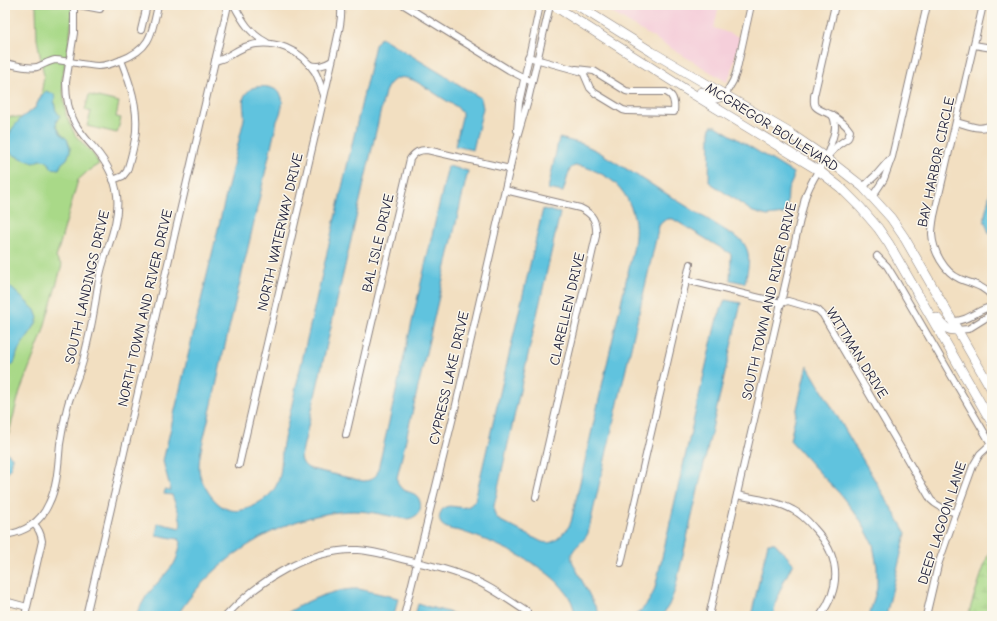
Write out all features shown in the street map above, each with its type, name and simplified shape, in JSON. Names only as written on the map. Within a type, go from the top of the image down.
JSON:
[{"type":"main road","name":"MCGREGOR BOULEVARD","points":[[551,5],[818,170],[840,188],[860,207],[878,228],[889,244],[992,423]]},
{"type":"main road","name":"MCGREGOR BOULEVARD","points":[[577,5],[788,132],[826,158],[863,187],[891,218],[904,237],[992,390]]},
{"type":"main road","points":[[658,72],[667,73],[713,99],[725,95]]},
{"type":"main road","points":[[920,296],[946,328],[952,330],[955,325]]},
{"type":"street","name":"SOUTH LANDINGS DRIVE","points":[[5,535],[21,532],[34,524],[46,510],[52,497],[58,467],[62,429],[67,408],[84,358],[93,317],[100,271],[114,227],[117,212],[117,195],[114,180],[104,161],[83,135],[72,118],[68,104],[66,90],[74,33],[74,5]]},
{"type":"street","points":[[79,5],[100,9]]},
{"type":"street","points":[[141,30],[147,5]]},
{"type":"street","points":[[5,63],[32,68],[55,60],[97,66],[110,64],[121,60],[135,54],[146,44],[152,31],[158,5]]},
{"type":"street","name":"NORTH TOWN AND RIVER DRIVE","points":[[86,616],[228,5]]},
{"type":"street","points":[[234,5],[250,31],[268,43]]},
{"type":"street","points":[[404,5],[508,70],[532,82]]},
{"type":"street","name":"CYPRESS LAKE DRIVE","points":[[515,145],[519,103],[540,5]]},
{"type":"street","name":"CYPRESS LAKE DRIVE","points":[[404,616],[452,419],[515,145],[551,5]]},
{"type":"street","points":[[725,95],[736,73],[751,5]]},
{"type":"street","points":[[826,158],[838,145],[848,138],[850,131],[832,115],[822,111],[816,106],[814,99],[835,5]]},
{"type":"street","points":[[872,197],[884,178],[892,157],[927,5]]},
{"type":"street","name":"BAY HARBOR CIRCLE","points":[[983,5],[934,216],[932,235],[941,262],[948,271],[960,279],[980,286],[992,297]]},
{"type":"street","name":"NORTH WATERWAY DRIVE","points":[[239,464],[338,35],[343,6]]},
{"type":"street","points":[[215,62],[247,46],[261,43],[279,45],[298,55],[314,71],[324,96]]},
{"type":"street","points":[[974,45],[992,48]]},
{"type":"street","points":[[528,57],[576,69],[594,71],[626,91],[669,93],[674,100],[674,112],[623,110],[595,93],[590,88],[583,72],[576,69]]},
{"type":"street","points":[[114,180],[123,176],[127,171],[136,130],[133,94],[121,60]]},
{"type":"street","points":[[308,65],[326,65],[332,60]]},
{"type":"street","name":"SOUTH TOWN AND RIVER DRIVE","points":[[708,616],[805,198],[810,184],[826,158],[836,126],[832,115]]},
{"type":"street","points":[[956,122],[979,128],[985,128],[992,124]]},
{"type":"street","name":"BAL ISLE DRIVE","points":[[346,435],[410,159],[414,153],[421,150],[427,150],[510,169]]},
{"type":"street","points":[[863,187],[892,157]]},
{"type":"street","name":"CLARELLEN DRIVE","points":[[505,190],[580,208],[591,216],[595,222],[596,229],[596,236],[536,497]]},
{"type":"street","points":[[876,256],[891,272],[992,444]]},
{"type":"street","points":[[621,563],[690,264]]},
{"type":"street","name":"WITTMAN DRIVE","points":[[686,280],[781,302],[788,301],[818,310],[823,316],[931,500],[936,505],[956,513]]},
{"type":"street","points":[[992,307],[987,307],[965,320],[958,321],[955,325],[968,329],[992,314]]},
{"type":"street","name":"DEEP LAGOON LANE","points":[[926,616],[938,565],[976,459],[992,444]]},
{"type":"street","points":[[737,495],[779,504],[793,510],[806,520],[824,539],[832,555],[835,569],[835,582],[832,595],[820,616]]},
{"type":"street","points":[[25,616],[42,541],[41,535],[34,524]]},
{"type":"street","points":[[226,616],[244,598],[268,579],[294,565],[329,553],[349,550],[366,551],[417,562],[453,572],[486,586],[527,612]]},
{"type":"street","points":[[5,601],[27,607]]},
{"type":"shaded area","points":[[599,5],[719,5],[714,28],[740,37],[732,70],[727,82]]},
{"type":"green space","points":[[33,5],[71,5],[72,18],[69,43],[62,80],[66,115],[75,135],[93,154],[99,164],[78,180],[56,258],[62,265],[42,335],[20,391],[5,448],[5,216],[9,201],[5,196],[5,116],[22,118],[35,108],[41,96],[44,76],[37,39],[36,6]]},
{"type":"green space","points":[[89,95],[119,102],[116,117],[121,118],[117,133],[87,126],[91,112],[85,110]]},
{"type":"green space","points":[[989,552],[992,553],[992,608],[990,616],[968,616],[974,596]]},
{"type":"water","points":[[381,37],[481,98],[483,108],[473,150],[455,146],[462,117],[462,113],[457,107],[412,80],[400,78],[389,84],[385,92],[301,457],[304,464],[311,469],[363,481],[371,479],[377,474],[448,166],[468,171],[397,478],[397,481],[402,489],[417,496],[420,503],[420,511],[416,516],[409,519],[360,511],[328,513],[277,529],[253,542],[210,575],[192,595],[177,616],[135,616],[147,595],[174,564],[181,542],[178,539],[156,535],[158,523],[180,528],[181,524],[180,516],[172,495],[164,494],[165,490],[171,491],[163,461],[244,119],[244,97],[252,88],[272,88],[281,95],[282,108],[277,121],[201,448],[199,468],[207,490],[217,503],[229,510],[236,511],[243,510],[264,500],[276,486],[280,475],[283,443],[375,45]]},
{"type":"water","points":[[46,91],[55,96],[55,108],[60,116],[56,125],[61,134],[67,139],[70,147],[70,152],[67,159],[62,163],[59,169],[51,168],[50,165],[44,160],[39,160],[34,163],[23,159],[12,154],[6,149],[6,141],[12,129],[21,118],[35,108],[41,96]]},
{"type":"water","points":[[711,126],[716,126],[793,173],[793,179],[788,190],[787,210],[784,214],[767,216],[753,212],[709,182]]},
{"type":"water","points":[[559,138],[583,144],[599,152],[741,240],[747,250],[749,260],[745,283],[730,280],[731,254],[673,219],[665,220],[659,226],[588,533],[572,554],[573,563],[600,616],[575,616],[571,602],[563,588],[551,576],[520,556],[504,548],[473,535],[447,528],[441,524],[439,519],[442,509],[450,506],[466,507],[471,505],[475,500],[543,209],[560,213],[494,510],[495,515],[499,520],[545,543],[552,542],[557,539],[566,530],[571,522],[633,250],[635,227],[634,216],[629,202],[624,194],[613,181],[597,172],[585,167],[574,166],[569,171],[563,192],[548,189]]},
{"type":"water","points":[[992,184],[992,235],[989,233],[984,219]]},
{"type":"water","points":[[5,282],[35,310],[38,318],[34,327],[18,351],[14,363],[5,367]]},
{"type":"water","points":[[725,300],[741,303],[675,590],[669,605],[662,616],[634,616],[647,604],[655,588],[716,322]]},
{"type":"water","points":[[807,365],[906,533],[886,616],[869,616],[877,588],[877,567],[873,544],[861,521],[840,494],[790,440]]},
{"type":"water","points":[[5,451],[12,457],[12,462],[9,471],[5,475]]},
{"type":"water","points":[[768,543],[775,543],[793,563],[778,596],[774,616],[751,616]]},
{"type":"water","points":[[359,589],[398,598],[394,616],[283,616],[316,598],[334,592]]},
{"type":"water","points":[[418,604],[448,612],[458,616],[415,616]]}]
